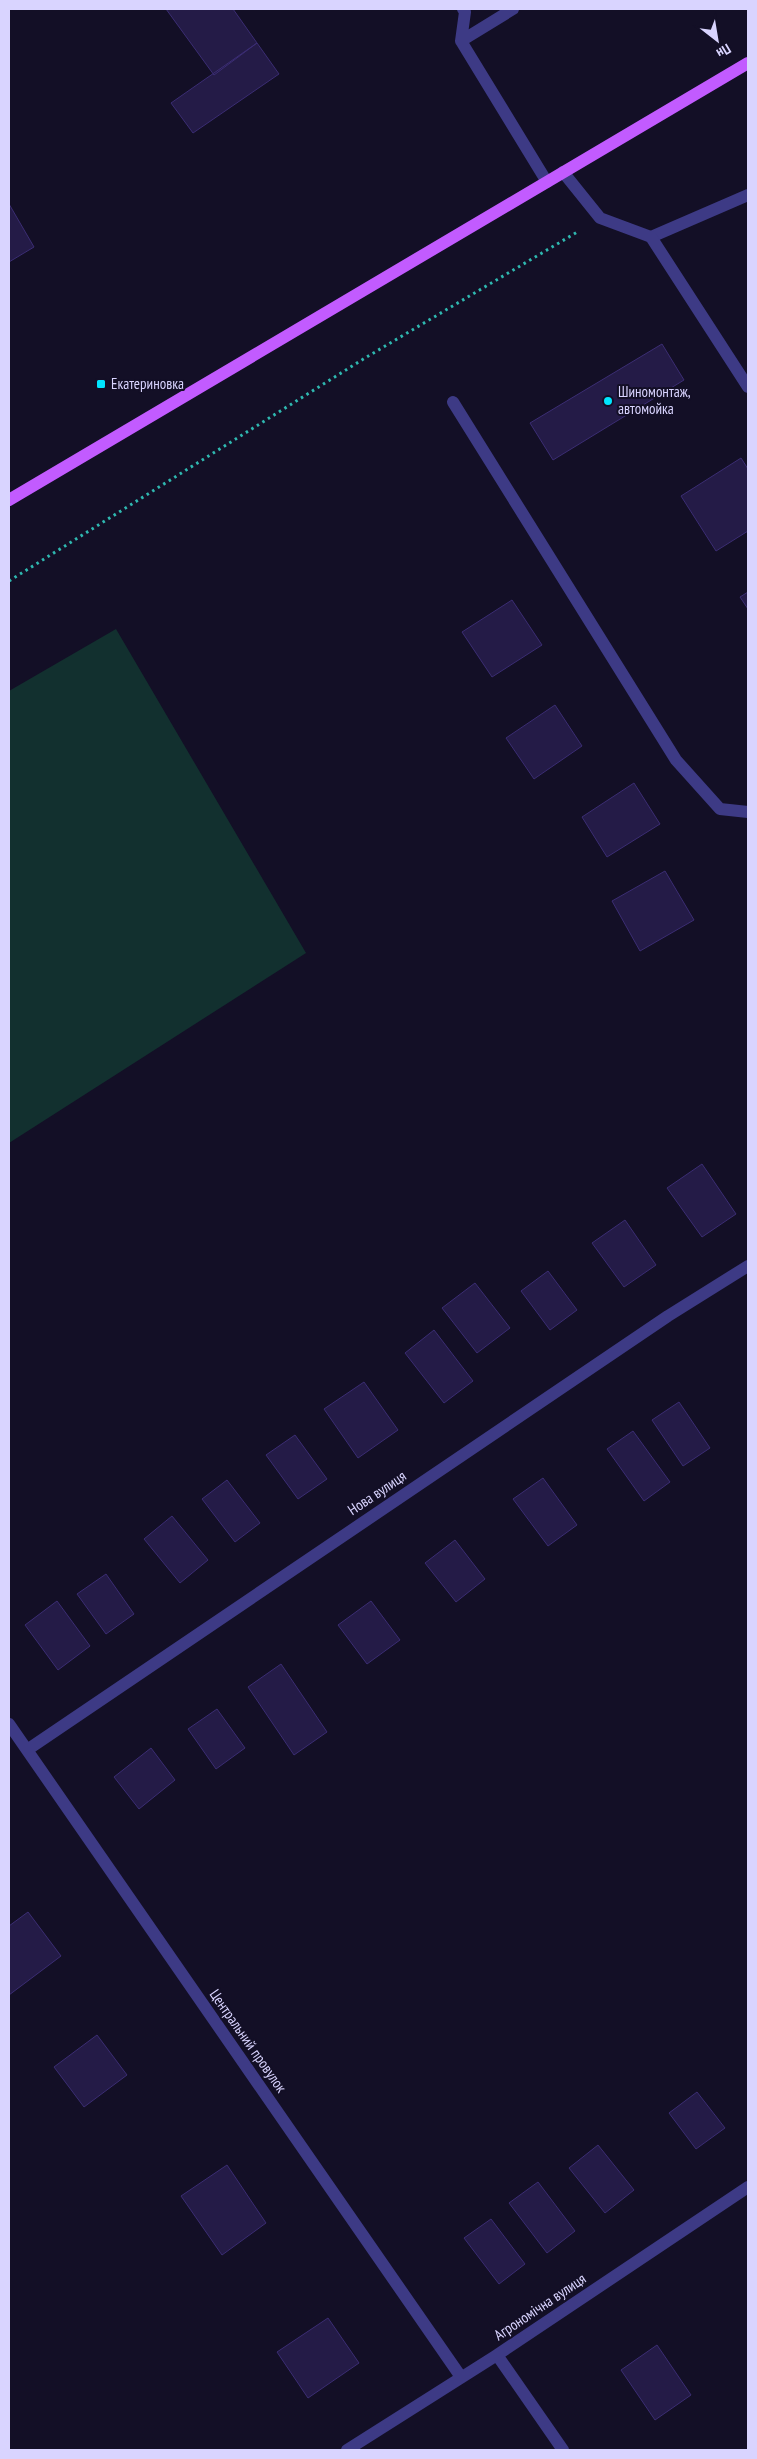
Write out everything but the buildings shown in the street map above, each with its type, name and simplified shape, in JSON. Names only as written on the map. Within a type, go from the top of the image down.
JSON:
[{"type":"main road","points":[[9,500],[748,63]]},
{"type":"street","points":[[464,9],[461,41],[547,182]]},
{"type":"street","points":[[461,41],[513,9]]},
{"type":"street","points":[[563,172],[600,218],[651,237],[748,387]]},
{"type":"street","points":[[651,237],[748,195]]},
{"type":"street","points":[[452,402],[676,760],[720,808],[748,812]]},
{"type":"street","name":"Нова вулиця","points":[[26,1750],[668,1316],[748,1266]]},
{"type":"street","name":"Центральний провулок","points":[[9,1724],[461,2378]]},
{"type":"street","name":"Агрономічна вулиця","points":[[347,2450],[497,2355],[748,2187]]},
{"type":"street","points":[[497,2355],[563,2450]]},
{"type":"path","points":[[9,581],[365,358],[600,218]]},
{"type":"green space","points":[[116,629],[306,953],[9,1143],[9,691]]},
{"type":"place","name":"Екатериновка","points":[[101,384]]},
{"type":"place","name":"Шиномонтаж, автомойка","points":[[608,401]]}]
